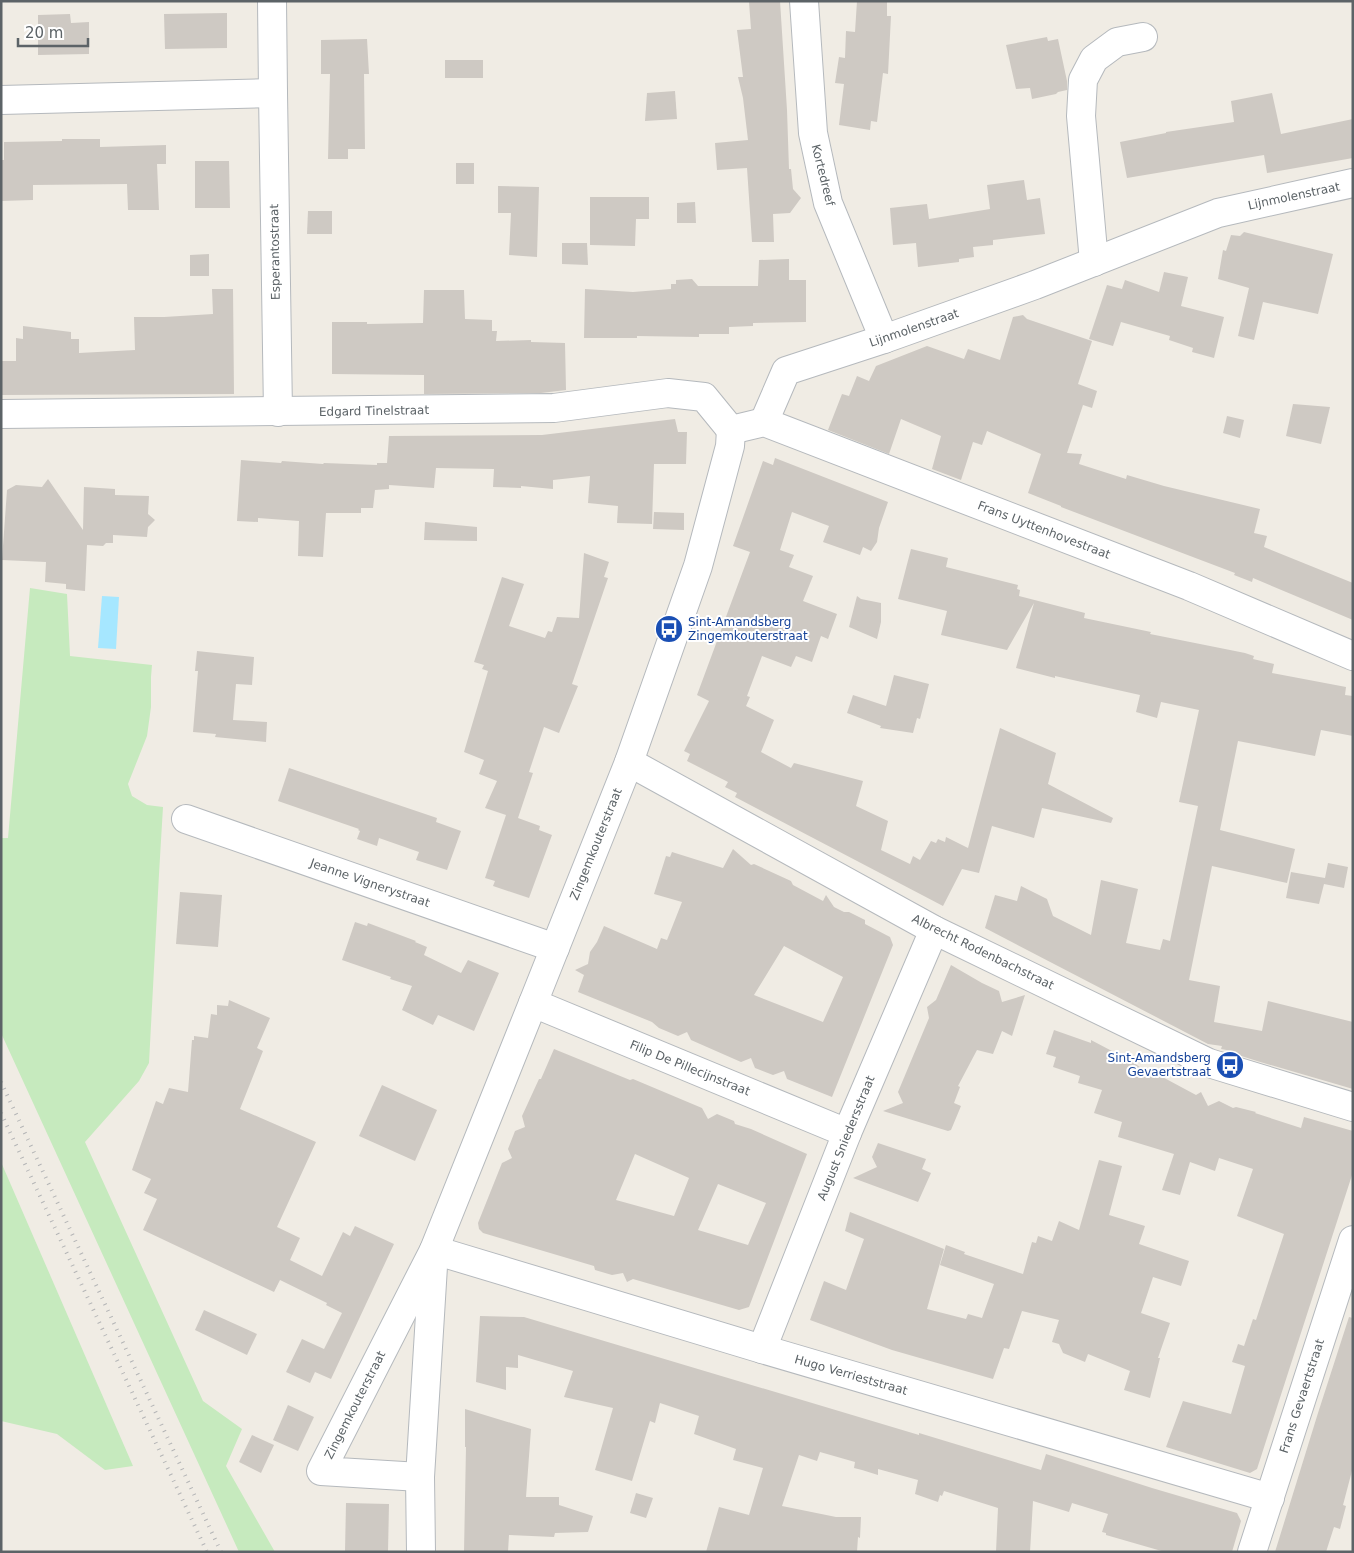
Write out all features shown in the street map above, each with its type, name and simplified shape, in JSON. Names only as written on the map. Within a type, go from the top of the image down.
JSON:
[{"type":"street","name":"Esperantostraat","points":[[272,1],[278,412]]},
{"type":"street","name":"Kortedreef","points":[[804,1],[813,133],[828,203],[884,339]]},
{"type":"street","points":[[1094,262],[1081,116],[1083,80],[1094,59],[1117,42],[1143,37]]},
{"type":"street","points":[[1,100],[272,93]]},
{"type":"street","name":"Lijnmolenstraat","points":[[764,422],[786,371],[884,339],[1035,285],[1218,213],[1353,183]]},
{"type":"street","name":"Edgard Tinelstraat","points":[[1,414],[554,408],[668,393],[704,397],[731,430]]},
{"type":"street","points":[[731,430],[764,422]]},
{"type":"street","name":"Frans Uyttenhovestraat","points":[[764,422],[1180,582],[1353,656]]},
{"type":"street","name":"Zingemkouterstraat","points":[[420,1477],[321,1471],[434,1250],[629,762],[698,566],[730,446],[731,430]]},
{"type":"street","name":"Albrecht Rodenbachstraat","points":[[629,762],[934,930],[1209,1063],[1353,1107]]},
{"type":"street","name":"Jeanne Vignerystraat","points":[[186,819],[555,948]]},
{"type":"street","name":"August Sniedersstraat","points":[[762,1349],[847,1133],[934,930]]},
{"type":"street","name":"Filip De Pillecijnstraat","points":[[534,1003],[847,1133]]},
{"type":"street","name":"Frans Gevaertstraat","points":[[1252,1552],[1353,1240]]},
{"type":"street","name":"Zingemkouterstraat","points":[[421,1552],[420,1477],[434,1250]]},
{"type":"street","name":"Hugo Verrieststraat","points":[[434,1250],[762,1349],[1270,1498]]},
{"type":"green space","points":[[30,588],[67,594],[70,656],[152,665],[151,707],[147,736],[128,784],[132,796],[147,805],[163,807],[149,1063],[139,1081],[85,1142],[203,1401],[242,1429],[226,1466],[275,1552],[239,1552],[1,1033],[1,838],[8,838]]},
{"type":"green space","points":[[1,1162],[133,1466],[105,1470],[57,1434],[1,1421]]},
{"type":"water","points":[[102,596],[119,597],[116,649],[98,648]]},
{"type":"building","points":[[780,1],[789,169],[791,169],[793,189],[801,198],[790,213],[773,214],[774,242],[752,242],[747,168],[717,170],[715,143],[748,140],[743,98],[738,77],[743,77],[737,30],[751,29],[749,2]]},
{"type":"building","points":[[857,1],[887,1],[887,16],[891,16],[888,74],[883,73],[877,122],[871,121],[870,130],[839,125],[844,84],[835,83],[839,57],[845,58],[846,31],[855,32]]},
{"type":"building","points":[[227,13],[227,48],[165,49],[164,14]]},
{"type":"building","points":[[70,14],[71,23],[89,22],[89,54],[38,55],[38,15]]},
{"type":"building","points":[[1047,37],[1048,41],[1058,39],[1067,81],[1067,90],[1032,99],[1030,88],[1016,89],[1006,45]]},
{"type":"building","points":[[367,39],[369,74],[364,74],[365,149],[348,149],[348,159],[328,159],[330,74],[321,74],[321,40]]},
{"type":"building","points":[[445,60],[483,60],[483,78],[445,78]]},
{"type":"building","points":[[675,91],[677,119],[645,121],[647,93]]},
{"type":"building","points":[[1272,93],[1281,134],[1353,119],[1353,158],[1267,173],[1264,155],[1127,178],[1120,142],[1166,132],[1234,122],[1231,101]]},
{"type":"building","points":[[62,139],[100,139],[100,147],[166,145],[166,164],[157,164],[159,210],[128,210],[127,184],[33,185],[33,200],[1,201],[1,160],[4,160],[4,142],[62,141]]},
{"type":"building","points":[[195,161],[229,161],[230,208],[195,208]]},
{"type":"building","points":[[456,163],[474,163],[474,184],[456,184]]},
{"type":"building","points":[[1024,180],[1027,200],[1040,198],[1045,234],[993,240],[993,245],[973,247],[974,257],[959,259],[959,262],[918,267],[916,243],[893,245],[890,208],[927,204],[929,219],[990,209],[987,185]]},
{"type":"building","points":[[498,186],[539,187],[537,257],[509,255],[511,213],[498,213]]},
{"type":"building","points":[[590,197],[649,197],[649,219],[636,219],[635,246],[590,245]]},
{"type":"building","points":[[695,202],[696,223],[677,223],[677,203]]},
{"type":"building","points":[[308,211],[332,211],[332,234],[307,234]]},
{"type":"building","points":[[1244,232],[1333,254],[1318,314],[1263,302],[1254,340],[1238,336],[1249,288],[1218,279],[1223,250],[1226,251],[1231,235],[1240,236]]},
{"type":"building","points":[[562,243],[587,243],[588,265],[562,264]]},
{"type":"building","points":[[209,254],[209,276],[190,276],[190,255]]},
{"type":"building","points":[[789,259],[789,280],[806,280],[806,322],[753,323],[753,326],[729,327],[729,334],[699,334],[699,337],[637,336],[637,338],[584,338],[585,289],[633,292],[671,289],[671,284],[676,284],[676,280],[692,279],[698,286],[758,286],[759,260]]},
{"type":"building","points":[[1164,272],[1188,277],[1181,306],[1224,317],[1214,358],[1192,352],[1193,348],[1169,340],[1170,336],[1121,322],[1113,346],[1089,339],[1107,285],[1122,289],[1125,280],[1159,292]]},
{"type":"building","points":[[212,289],[233,289],[234,394],[1,395],[1,361],[16,361],[16,338],[23,339],[23,326],[71,332],[71,339],[79,339],[79,353],[135,350],[134,317],[213,314]]},
{"type":"building","points":[[424,290],[464,290],[465,319],[492,320],[492,331],[497,331],[496,341],[531,340],[531,342],[565,343],[566,390],[541,393],[424,394],[424,375],[332,374],[332,322],[367,322],[367,324],[423,323]]},
{"type":"building","points":[[1023,315],[1027,319],[1092,341],[1078,384],[1097,391],[1092,408],[1083,405],[1067,453],[1082,454],[1079,464],[1126,479],[1127,475],[1260,509],[1254,533],[1267,536],[1264,547],[1353,583],[1353,620],[1253,578],[1252,582],[1234,575],[1235,573],[1028,493],[1041,454],[987,431],[982,445],[973,442],[961,480],[932,469],[941,436],[901,419],[889,454],[828,430],[842,394],[849,396],[857,376],[869,381],[876,366],[927,346],[964,359],[968,349],[1000,360],[1013,317]]},
{"type":"building","points":[[1293,404],[1330,407],[1321,444],[1286,436]]},
{"type":"building","points":[[1227,416],[1244,420],[1240,438],[1223,433]]},
{"type":"building","points":[[675,419],[678,432],[687,432],[686,464],[654,464],[652,524],[617,523],[618,506],[588,503],[590,476],[553,480],[553,489],[521,486],[521,488],[493,487],[494,469],[436,468],[434,488],[389,485],[389,489],[375,490],[373,508],[361,508],[361,513],[326,513],[323,557],[298,556],[299,521],[258,518],[258,522],[237,521],[241,460],[281,463],[282,461],[377,465],[377,463],[387,463],[389,436],[542,435]]},
{"type":"building","points":[[775,458],[888,502],[879,528],[877,542],[871,551],[863,547],[860,555],[823,542],[829,526],[792,512],[780,550],[794,555],[789,567],[813,576],[803,601],[837,614],[828,639],[821,636],[812,662],[796,656],[791,667],[762,656],[747,696],[750,697],[746,706],[774,720],[761,752],[791,768],[794,763],[863,781],[856,806],[888,821],[881,850],[910,864],[913,856],[920,860],[931,841],[936,843],[938,839],[945,842],[946,837],[968,848],[1000,728],[1056,753],[1048,784],[1113,818],[1111,823],[1042,808],[1034,838],[992,826],[979,873],[962,869],[943,906],[735,797],[737,793],[725,787],[728,782],[687,761],[690,754],[684,751],[709,701],[697,695],[750,552],[733,546],[763,461],[773,465]]},
{"type":"building","points":[[48,479],[83,530],[84,487],[115,489],[115,495],[149,496],[148,514],[155,520],[148,527],[147,537],[113,535],[113,543],[106,543],[103,546],[87,545],[85,591],[66,589],[66,584],[45,582],[46,562],[2,560],[7,490],[16,485],[42,487]]},
{"type":"building","points":[[654,512],[684,513],[684,530],[653,529]]},
{"type":"building","points":[[425,522],[477,527],[477,541],[424,540]]},
{"type":"building","points":[[911,549],[948,558],[946,567],[1018,585],[1017,589],[1020,590],[1019,596],[1085,613],[1084,618],[1151,632],[1150,634],[1245,653],[1254,656],[1253,659],[1274,664],[1272,673],[1346,687],[1345,695],[1353,696],[1353,736],[1321,730],[1315,756],[1238,741],[1220,830],[1295,849],[1287,883],[1212,866],[1189,980],[1220,986],[1214,1022],[1262,1031],[1268,1001],[1353,1022],[1353,1089],[1232,1053],[1232,1051],[1221,1049],[1222,1046],[1208,1044],[985,928],[995,895],[1017,901],[1021,886],[1047,899],[1053,916],[1091,935],[1101,880],[1138,889],[1126,943],[1160,950],[1163,939],[1170,941],[1198,806],[1179,802],[1199,710],[1161,702],[1157,718],[1136,712],[1140,695],[1016,668],[1034,603],[1007,650],[941,635],[947,611],[898,599]]},
{"type":"building","points":[[584,553],[609,562],[604,577],[608,578],[572,684],[578,686],[559,733],[544,727],[529,772],[533,773],[518,818],[540,826],[539,830],[552,835],[529,898],[493,886],[495,881],[485,878],[506,815],[485,808],[497,781],[479,774],[484,760],[464,752],[488,671],[482,669],[484,665],[474,662],[502,577],[524,584],[509,626],[545,638],[548,631],[552,632],[557,617],[579,618]]},
{"type":"building","points":[[857,596],[861,599],[881,603],[881,622],[877,639],[849,627]]},
{"type":"building","points":[[197,651],[254,657],[252,685],[236,684],[233,720],[267,722],[266,742],[215,737],[216,734],[193,732],[198,671],[195,671]]},
{"type":"building","points":[[894,675],[929,684],[920,719],[917,718],[913,733],[880,728],[881,726],[847,713],[853,695],[886,706]]},
{"type":"building","points":[[289,768],[437,818],[436,822],[461,831],[447,870],[416,860],[419,852],[379,838],[377,846],[357,839],[359,829],[278,801]]},
{"type":"building","points":[[733,849],[751,865],[754,864],[791,881],[793,885],[823,901],[826,895],[834,907],[865,920],[865,924],[890,937],[893,945],[832,1097],[787,1079],[784,1071],[773,1075],[755,1068],[751,1058],[741,1062],[691,1040],[687,1032],[678,1036],[659,1028],[652,1022],[578,992],[584,975],[575,970],[588,964],[590,952],[604,926],[657,949],[661,938],[667,940],[682,902],[654,894],[666,856],[670,857],[672,852],[723,868]],"holes":[[[784,946],[843,977],[823,1022],[754,995]]]},
{"type":"building","points":[[1328,863],[1348,867],[1344,888],[1324,884],[1319,904],[1286,898],[1291,872],[1325,878]]},
{"type":"building","points":[[180,892],[222,895],[218,947],[176,944]]},
{"type":"building","points":[[355,922],[367,926],[368,923],[416,941],[427,947],[424,955],[461,973],[468,960],[499,973],[474,1031],[438,1015],[433,1025],[402,1010],[412,986],[342,960]]},
{"type":"building","points":[[951,965],[999,991],[1002,1002],[1025,995],[1012,1036],[1002,1031],[993,1054],[977,1050],[958,1086],[960,1087],[954,1103],[961,1106],[951,1130],[948,1131],[883,1111],[903,1103],[898,1092],[929,1018],[927,1007],[936,1000]]},
{"type":"building","points":[[229,1000],[270,1018],[257,1048],[263,1051],[240,1109],[316,1142],[277,1227],[300,1238],[290,1260],[322,1276],[343,1232],[350,1236],[355,1226],[394,1244],[331,1379],[315,1372],[310,1383],[286,1372],[302,1339],[324,1349],[342,1313],[326,1305],[327,1303],[280,1280],[274,1292],[143,1230],[157,1199],[144,1193],[151,1179],[132,1170],[156,1101],[163,1104],[169,1088],[188,1092],[192,1040],[194,1040],[194,1036],[208,1038],[211,1014],[217,1015],[217,1005],[228,1006]]},
{"type":"building","points":[[1054,1030],[1091,1043],[1091,1040],[1154,1076],[1155,1073],[1196,1095],[1201,1092],[1208,1106],[1219,1101],[1233,1108],[1256,1112],[1301,1128],[1304,1117],[1353,1131],[1353,1172],[1257,1469],[1250,1473],[1166,1447],[1183,1401],[1231,1414],[1245,1366],[1232,1362],[1238,1344],[1244,1346],[1253,1319],[1256,1320],[1284,1234],[1237,1216],[1253,1169],[1219,1158],[1215,1171],[1190,1162],[1180,1195],[1162,1190],[1174,1154],[1118,1137],[1122,1122],[1094,1113],[1102,1090],[1078,1083],[1080,1076],[1053,1067],[1056,1057],[1046,1054]]},
{"type":"building","points":[[554,1049],[702,1108],[708,1119],[717,1114],[734,1121],[735,1124],[751,1129],[807,1154],[749,1307],[739,1310],[633,1279],[627,1282],[623,1273],[612,1275],[595,1270],[594,1266],[483,1233],[479,1229],[478,1223],[502,1163],[512,1158],[508,1149],[515,1131],[525,1127],[522,1116],[539,1079],[541,1079]],"holes":[[[635,1154],[689,1178],[674,1216],[616,1200]],[[718,1184],[766,1203],[748,1245],[698,1230]]]},
{"type":"building","points":[[382,1085],[437,1110],[415,1161],[359,1136]]},
{"type":"building","points":[[878,1143],[926,1159],[922,1169],[931,1173],[918,1202],[853,1178],[877,1167],[872,1157]]},
{"type":"building","points":[[1099,1160],[1122,1166],[1109,1215],[1145,1226],[1139,1244],[1189,1261],[1181,1286],[1153,1277],[1141,1313],[1170,1323],[1158,1358],[1160,1358],[1150,1398],[1124,1390],[1130,1371],[1088,1354],[1085,1362],[1063,1353],[1059,1344],[1052,1342],[1059,1320],[1022,1311],[1009,1349],[1004,1348],[993,1379],[892,1350],[810,1320],[824,1281],[846,1290],[864,1239],[845,1231],[850,1212],[944,1249],[927,1309],[966,1319],[968,1314],[982,1318],[994,1284],[940,1265],[946,1245],[965,1252],[964,1254],[1023,1274],[1032,1242],[1036,1243],[1038,1236],[1052,1241],[1059,1221],[1079,1230]]},
{"type":"building","points":[[204,1310],[257,1334],[247,1355],[195,1330]]},
{"type":"building","points":[[480,1316],[524,1317],[1041,1470],[1046,1454],[1237,1513],[1241,1521],[1232,1552],[1165,1552],[1106,1535],[1106,1533],[1102,1532],[1108,1514],[1072,1503],[1069,1512],[1033,1501],[1030,1552],[996,1552],[998,1508],[944,1491],[942,1496],[940,1495],[938,1502],[915,1494],[918,1480],[878,1469],[878,1475],[854,1468],[855,1462],[820,1452],[817,1461],[799,1455],[782,1506],[836,1517],[861,1517],[857,1552],[706,1552],[719,1507],[749,1515],[763,1468],[733,1460],[736,1449],[694,1434],[699,1416],[660,1403],[655,1423],[650,1421],[632,1481],[595,1470],[613,1408],[564,1397],[573,1371],[518,1355],[518,1368],[506,1367],[506,1390],[476,1382]]},
{"type":"building","points":[[1349,1317],[1353,1318],[1353,1467],[1343,1505],[1346,1506],[1340,1529],[1334,1527],[1326,1552],[1275,1552],[1318,1413]]},
{"type":"building","points":[[288,1405],[314,1417],[298,1451],[273,1440]]},
{"type":"building","points":[[465,1409],[531,1429],[526,1497],[559,1497],[559,1505],[593,1516],[588,1532],[555,1533],[554,1537],[509,1535],[508,1552],[464,1552]]},
{"type":"building","points":[[252,1435],[274,1445],[261,1473],[239,1462]]},
{"type":"building","points":[[636,1493],[653,1498],[646,1518],[630,1513]]},
{"type":"building","points":[[346,1503],[389,1504],[388,1552],[345,1551]]},
{"type":"railway","points":[[1,1082],[221,1552]]},
{"type":"railway","points":[[1,1113],[207,1552]]},
{"type":"place","name":"Sint-Amandsberg Zingemkouterstraat","points":[[669,629]]},
{"type":"place","name":"Sint-Amandsberg Gevaertstraat","points":[[1230,1065]]}]
